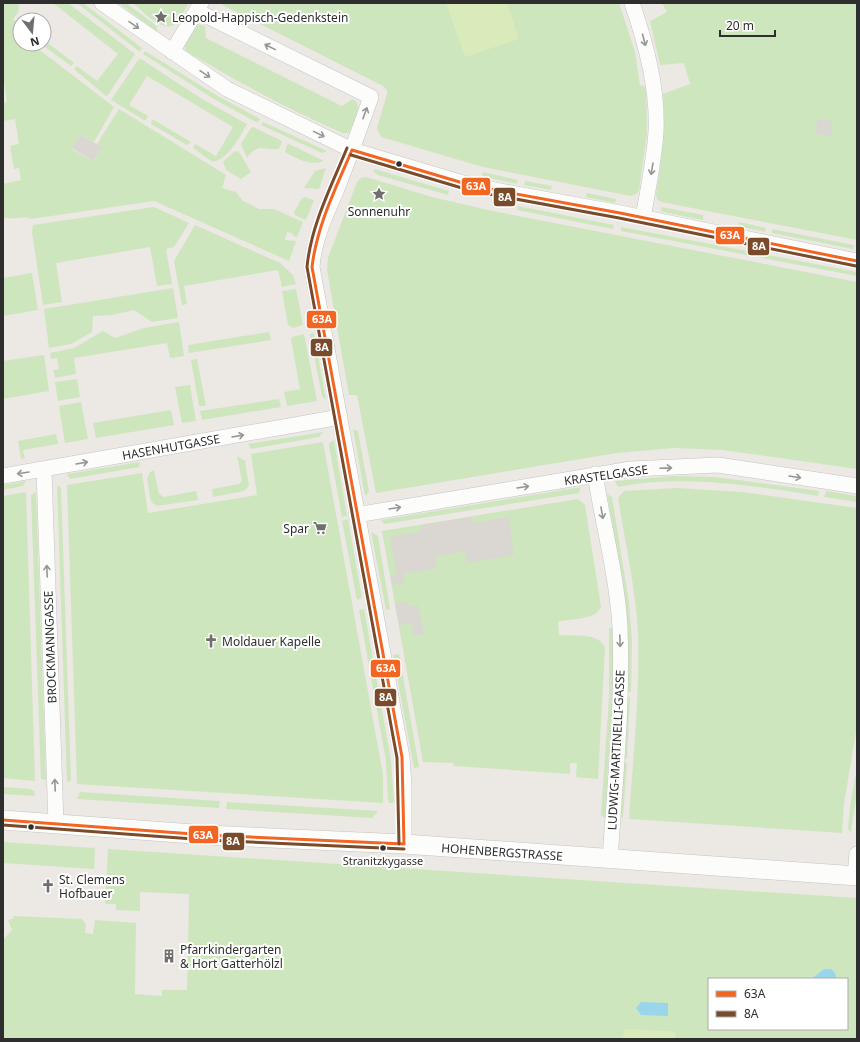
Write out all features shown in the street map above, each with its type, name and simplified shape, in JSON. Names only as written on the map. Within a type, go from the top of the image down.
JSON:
[{"type":"street","points":[[102,3],[227,89],[352,150],[473,186],[857,261]]},
{"type":"street","points":[[632,3],[644,37],[654,97],[656,131],[653,164],[643,218]]},
{"type":"street","points":[[172,52],[199,7],[371,97],[318,236],[313,251],[312,267],[340,417],[356,515],[402,757],[404,786],[404,844]]},
{"type":"street","name":"HASENHUTGASSE","points":[[3,476],[340,417]]},
{"type":"street","name":"KRASTELGASSE","points":[[356,515],[631,469],[718,466],[857,486]]},
{"type":"street","name":"BROCKMANNGASSE","points":[[44,470],[56,824]]},
{"type":"street","name":"LUDWIG-MARTINELLI-GASSE","points":[[596,474],[617,593],[620,626],[622,692],[610,860]]},
{"type":"street","name":"HOHENBERGSTRASSE","points":[[3,820],[207,835],[404,844],[610,860],[856,876]]},
{"type":"street","points":[[856,876],[857,854]]},
{"type":"green space","points":[[3,3],[17,3],[19,7],[18,11],[12,12],[12,52],[42,52],[114,107],[94,142],[81,135],[72,149],[93,161],[101,147],[97,144],[119,109],[226,175],[222,188],[236,192],[243,201],[259,209],[274,209],[303,222],[297,237],[287,232],[285,240],[296,241],[289,261],[154,201],[31,219],[3,217],[3,184],[21,180],[19,168],[14,169],[10,146],[19,144],[15,119],[3,121],[3,103],[7,102],[3,75]]},
{"type":"green space","points":[[53,3],[68,3],[135,54],[108,95],[106,96],[74,69],[77,66],[97,81],[118,54]]},
{"type":"green space","points":[[77,3],[83,3],[142,48],[140,52]]},
{"type":"green space","points":[[119,3],[126,3],[157,26],[157,32]]},
{"type":"green space","points":[[133,3],[189,3],[175,24],[165,26],[153,20]]},
{"type":"green space","points":[[218,3],[619,3],[635,52],[640,85],[644,86],[646,91],[647,133],[639,190],[636,194],[631,196],[483,167],[381,137],[377,128],[387,94],[387,90],[383,86]]},
{"type":"green space","points":[[446,3],[507,3],[519,39],[465,57]]},
{"type":"green space","points":[[662,3],[857,3],[857,240],[661,202],[657,199],[656,194],[661,162],[664,116],[663,94],[690,84],[684,63],[660,65],[650,21],[667,12]]},
{"type":"green space","points":[[199,24],[205,26],[206,38],[342,106],[352,99],[357,102],[358,110],[356,118],[348,133],[342,133],[282,104],[243,84],[186,51],[184,44],[194,26]]},
{"type":"green space","points":[[52,46],[74,63],[71,66],[52,52]]},
{"type":"green space","points":[[145,51],[216,95],[260,119],[258,123],[214,99],[143,54]]},
{"type":"green space","points":[[141,59],[202,99],[247,124],[227,154],[217,161],[211,161],[193,148],[195,144],[216,156],[233,127],[147,76],[129,105],[148,116],[146,120],[111,100],[138,60]]},
{"type":"green space","points":[[152,119],[191,142],[187,145],[151,124]]},
{"type":"green space","points":[[263,122],[327,151],[322,153],[261,125]]},
{"type":"green space","points":[[253,127],[282,141],[279,149],[258,149],[251,153],[247,158],[241,144]]},
{"type":"green space","points":[[289,144],[324,161],[313,163],[294,157],[285,152],[287,145]]},
{"type":"green space","points":[[235,151],[239,152],[251,172],[241,179],[226,170],[223,162]]},
{"type":"green space","points":[[326,168],[319,189],[304,188],[315,171]]},
{"type":"green space","points":[[374,169],[449,191],[448,195],[378,175],[374,172]]},
{"type":"green space","points":[[483,172],[518,180],[517,184],[482,176]]},
{"type":"green space","points":[[366,177],[432,197],[488,210],[857,282],[857,469],[723,450],[673,448],[617,453],[376,493],[357,395],[349,395],[327,270],[328,258],[357,182],[361,178]]},
{"type":"green space","points":[[525,181],[552,186],[551,190],[524,185]]},
{"type":"green space","points":[[587,193],[616,199],[615,203],[586,197]]},
{"type":"green space","points":[[304,197],[314,200],[305,220],[295,215],[294,212],[299,204],[298,203]]},
{"type":"green space","points":[[518,206],[614,225],[613,229],[517,210]]},
{"type":"green space","points":[[154,207],[189,223],[174,247],[166,249],[172,284],[157,286],[150,247],[56,263],[62,302],[43,305],[32,232],[33,225]]},
{"type":"green space","points":[[661,207],[703,215],[703,220],[663,212]]},
{"type":"green space","points":[[739,222],[766,228],[765,232],[738,226]]},
{"type":"green space","points":[[195,225],[280,263],[293,275],[296,284],[282,287],[278,270],[184,286],[187,304],[182,305],[174,261]]},
{"type":"green space","points":[[621,227],[857,272],[857,276],[621,231]]},
{"type":"green space","points":[[772,229],[854,245],[853,249],[772,233]]},
{"type":"green space","points":[[32,273],[38,310],[3,316],[3,278]]},
{"type":"green space","points":[[173,288],[178,318],[152,322],[134,310],[112,315],[93,316],[92,332],[71,344],[49,348],[44,309]]},
{"type":"green space","points":[[296,289],[303,325],[293,328],[288,325],[282,291]]},
{"type":"green space","points":[[179,322],[184,356],[170,358],[167,343],[74,358],[76,374],[55,378],[53,370],[59,369],[57,358],[51,359],[50,353],[74,348],[103,331],[115,338],[144,328]]},
{"type":"green space","points":[[269,332],[271,340],[189,353],[188,345]]},
{"type":"green space","points":[[314,333],[326,400],[322,396],[310,334]]},
{"type":"green space","points":[[304,334],[317,401],[287,406],[284,392],[300,389],[291,339],[292,337]]},
{"type":"green space","points":[[44,355],[49,391],[3,399],[3,361]]},
{"type":"green space","points":[[197,359],[206,406],[199,406],[191,360]]},
{"type":"green space","points":[[77,379],[80,397],[58,401],[55,382]]},
{"type":"green space","points":[[190,385],[196,421],[182,423],[175,387]]},
{"type":"green space","points":[[279,399],[281,407],[202,420],[200,411]]},
{"type":"green space","points":[[81,402],[88,439],[65,443],[59,406]]},
{"type":"green space","points":[[171,410],[174,425],[96,438],[93,423]]},
{"type":"green space","points":[[353,429],[358,431],[369,492],[365,496]]},
{"type":"green space","points":[[323,432],[319,437],[251,449],[248,444]]},
{"type":"green space","points":[[56,434],[58,444],[23,450],[25,458],[21,459],[18,441]]},
{"type":"green space","points":[[334,440],[347,516],[342,517],[329,446],[329,443]]},
{"type":"green space","points":[[323,442],[383,775],[383,803],[77,784],[67,485],[142,473],[148,513],[257,495],[251,454]]},
{"type":"green space","points":[[237,456],[245,461],[249,486],[244,491],[213,497],[212,489],[239,484],[242,481]]},
{"type":"green space","points":[[140,462],[139,467],[70,479],[67,474]]},
{"type":"green space","points":[[154,470],[159,494],[164,497],[196,491],[198,500],[157,506],[151,502],[147,479],[150,472]]},
{"type":"green space","points":[[673,476],[715,477],[819,491],[818,496],[744,485],[693,481],[643,483],[618,487],[615,481]]},
{"type":"green space","points":[[26,481],[23,486],[3,490],[3,485]]},
{"type":"green space","points":[[57,485],[61,488],[71,781],[67,782]]},
{"type":"green space","points":[[581,487],[579,493],[384,524],[381,520]]},
{"type":"green space","points":[[677,488],[742,492],[857,508],[857,726],[844,804],[842,833],[629,819],[637,703],[638,634],[633,583],[618,498],[624,491]]},
{"type":"green space","points":[[826,491],[857,496],[857,502],[824,497]]},
{"type":"green space","points":[[26,492],[35,781],[3,778],[3,496]]},
{"type":"green space","points":[[36,492],[46,780],[41,779],[31,495]]},
{"type":"green space","points":[[607,494],[612,497],[629,602],[632,642],[631,692],[627,691],[627,641],[623,592]]},
{"type":"green space","points":[[578,499],[585,505],[601,607],[598,612],[588,617],[558,622],[559,635],[591,637],[597,639],[605,647],[598,779],[576,777],[577,763],[570,763],[570,774],[454,766],[453,763],[423,762],[382,531]]},
{"type":"green space","points":[[348,519],[362,598],[357,600],[342,521]]},
{"type":"green space","points":[[371,532],[378,536],[390,609],[386,610]]},
{"type":"green space","points":[[364,609],[391,761],[394,803],[389,803],[388,800],[386,761],[359,610]]},
{"type":"green space","points":[[609,628],[613,628],[614,670],[605,818],[601,815],[609,698]]},
{"type":"green space","points":[[399,654],[419,767],[414,768],[393,655]]},
{"type":"green space","points":[[627,697],[630,697],[627,759],[623,758]]},
{"type":"green space","points":[[623,763],[627,763],[623,817],[619,819]]},
{"type":"green space","points":[[855,777],[857,777],[857,792],[851,832],[848,829]]},
{"type":"green space","points":[[3,787],[30,789],[34,791],[35,796],[3,794]]},
{"type":"green space","points":[[80,792],[220,801],[219,808],[77,799]]},
{"type":"green space","points":[[227,802],[378,811],[372,818],[226,809]]},
{"type":"green space","points":[[3,842],[95,848],[94,869],[3,863]]},
{"type":"green space","points":[[108,849],[857,898],[857,1039],[674,1039],[676,1032],[625,1029],[623,1039],[3,1039],[3,940],[12,930],[8,920],[13,919],[13,916],[82,919],[86,925],[85,933],[93,934],[95,920],[136,923],[135,994],[162,996],[162,990],[187,990],[189,894],[140,892],[140,911],[116,910],[116,904],[105,904]]},
{"type":"green space","points":[[625,1029],[676,1032],[674,1039],[623,1039]]},
{"type":"shaded area","points":[[817,119],[833,121],[831,136],[816,134]]},
{"type":"shaded area","points":[[81,135],[102,147],[93,161],[72,148]]},
{"type":"shaded area","points":[[470,517],[475,523],[509,517],[514,555],[467,563],[464,551],[435,557],[437,568],[403,574],[405,583],[392,585],[390,576],[397,574],[390,537],[419,532],[422,525]]},
{"type":"shaded area","points":[[408,602],[409,606],[418,605],[424,634],[414,636],[411,622],[399,625],[395,604]]},
{"type":"water","points":[[824,969],[831,969],[835,973],[837,978],[812,978]]},
{"type":"water","points":[[641,1002],[668,1003],[668,1016],[641,1015],[636,1008]]},
{"type":"transit line","name":"8A","points":[[347,148],[317,221],[309,251],[307,267],[397,758],[399,844]]},
{"type":"transit line","name":"63A","points":[[352,150],[318,236],[312,267],[402,757],[404,844]]},
{"type":"transit line","name":"63A","points":[[352,150],[473,186],[620,213],[857,261]]},
{"type":"transit line","name":"8A","points":[[351,155],[472,191],[619,218],[856,266]]},
{"type":"transit line","name":"63A","points":[[3,820],[207,835],[404,844]]},
{"type":"transit line","name":"8A","points":[[3,825],[207,840],[404,849]]},
{"type":"place","name":"Leopold-Happisch-Gedenkstein","points":[[161,17]]},
{"type":"place","name":"Sonnenuhr","points":[[379,194]]},
{"type":"place","name":"Spar","points":[[320,528]]},
{"type":"place","name":"Moldauer Kapelle","points":[[211,641]]},
{"type":"place","name":"Stranitzkygasse","points":[[383,848]]},
{"type":"place","name":"St. Clemens Hofbauer","points":[[48,886]]},
{"type":"place","name":"Pfarrkindergarten & Hort Gatterhölzl","points":[[169,956]]}]
